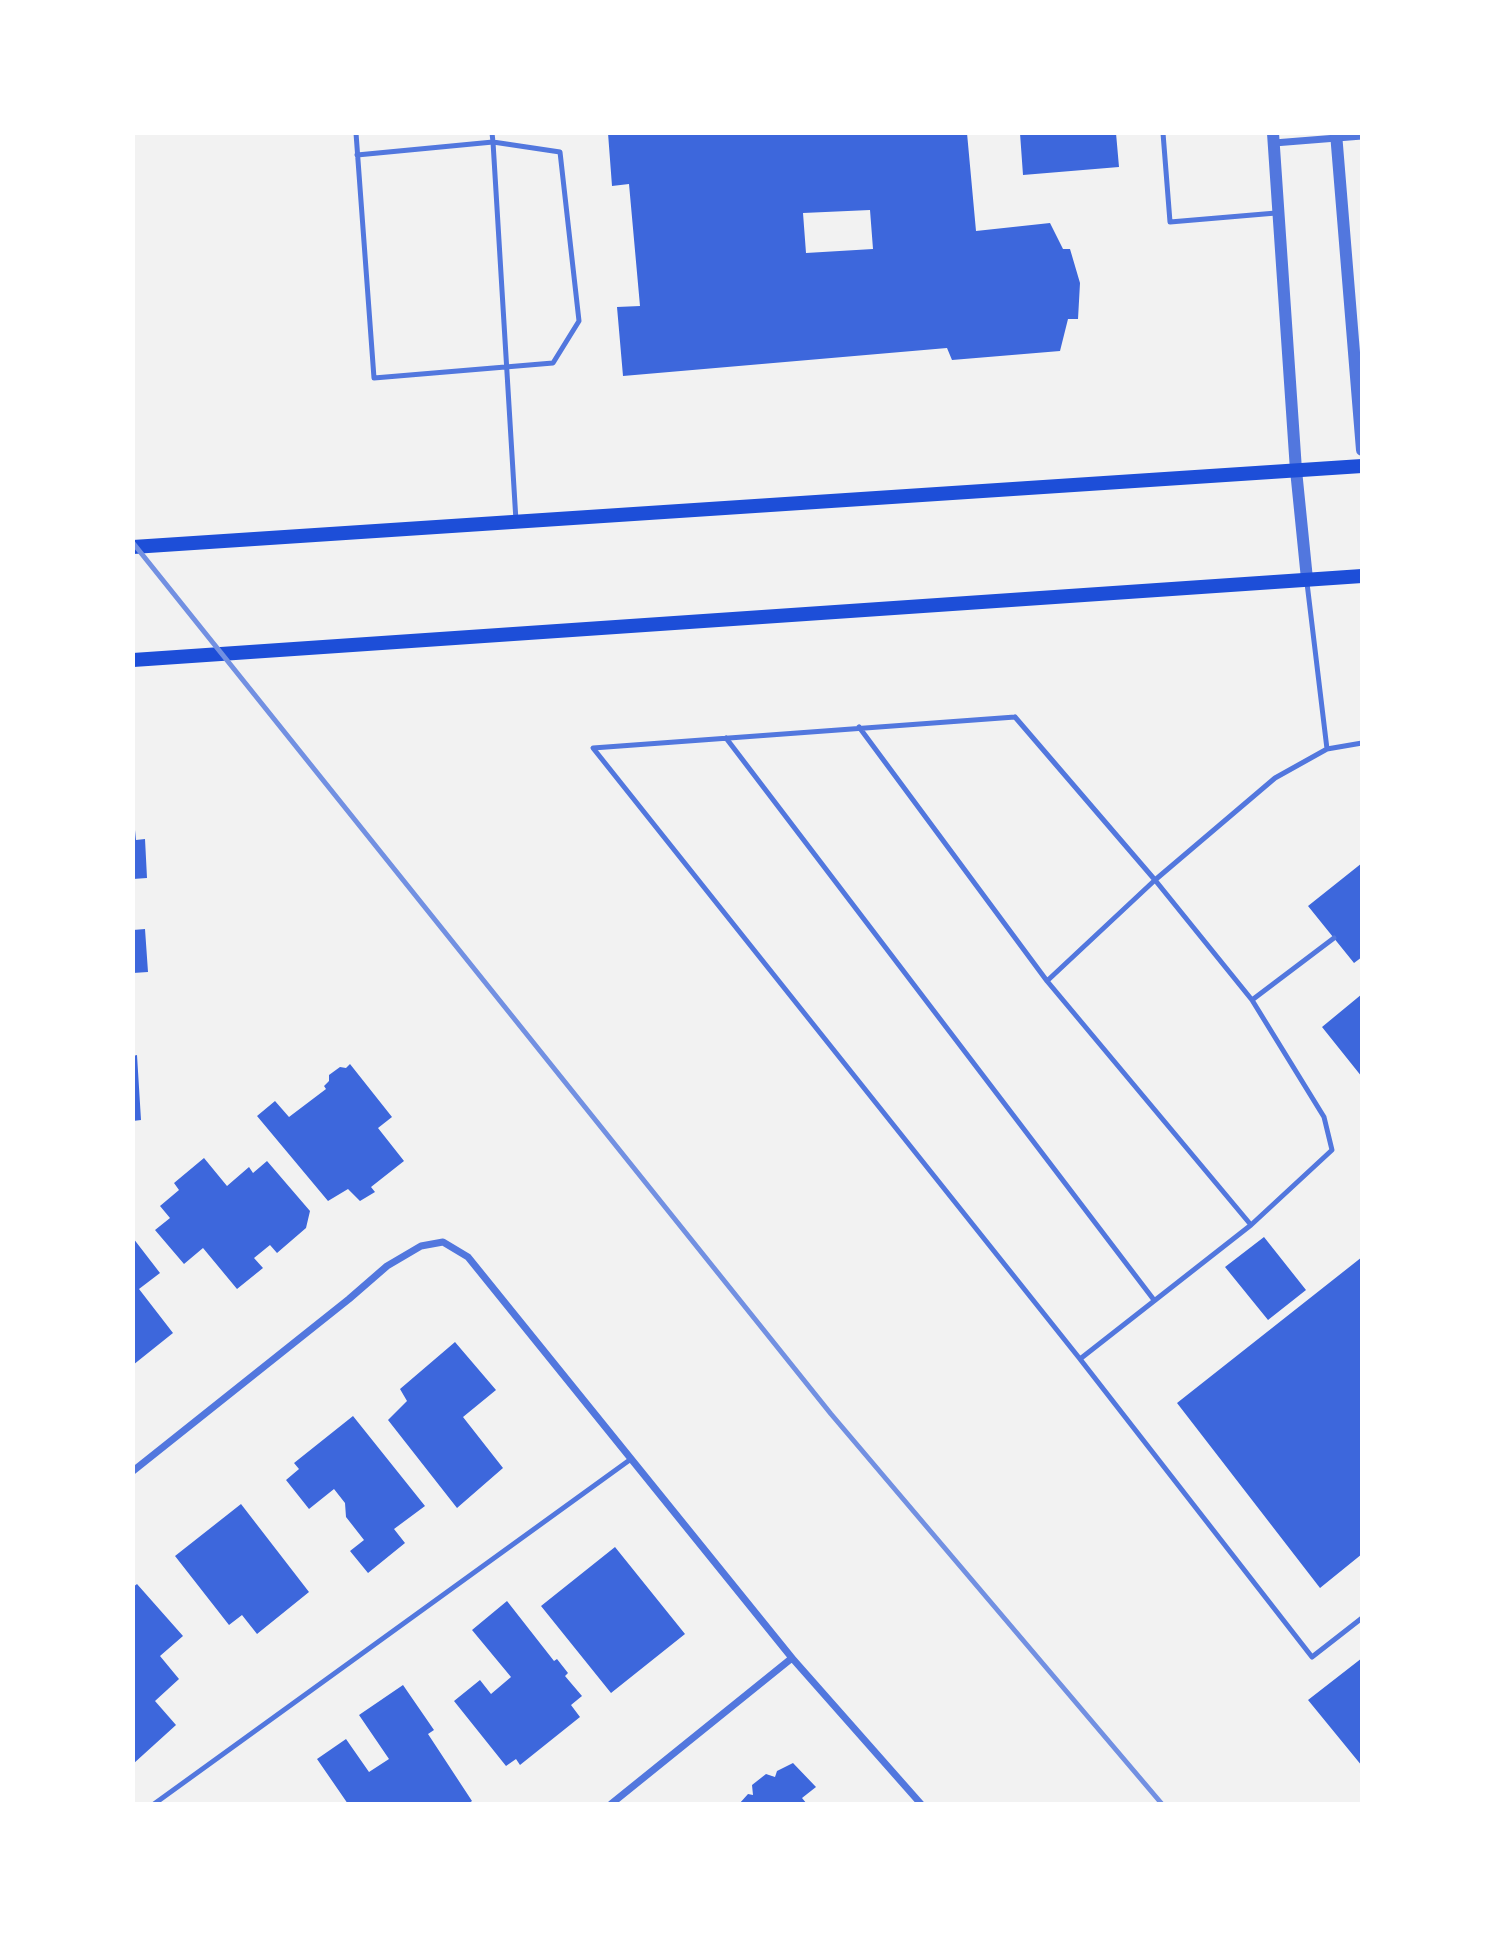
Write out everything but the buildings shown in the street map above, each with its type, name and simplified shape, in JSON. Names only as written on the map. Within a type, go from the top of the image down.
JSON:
[{"type":"main road","points":[[133,547],[1362,466]]},
{"type":"main road","points":[[133,660],[1362,576]]},
{"type":"street","points":[[1336,135],[1362,450]]},
{"type":"street","points":[[1307,579],[1296,470],[1274,138],[1362,136]]},
{"type":"street","points":[[133,1471],[387,1266],[421,1246],[443,1242],[468,1257],[792,1658],[921,1804]]},
{"type":"street","points":[[611,1804],[792,1658]]},
{"type":"lane","points":[[356,133],[357,155],[374,378],[553,363],[579,321],[560,152],[492,142],[357,155]]},
{"type":"lane","points":[[492,133],[516,521]]},
{"type":"lane","points":[[1163,133],[1170,222],[1279,213]]},
{"type":"lane","points":[[1307,579],[1327,749]]},
{"type":"lane","points":[[1080,1360],[1251,1226],[1332,1150],[1324,1117],[1252,1000],[1155,880],[1016,717],[593,748],[1080,1360],[1312,1657],[1362,1618]]},
{"type":"lane","points":[[859,727],[1047,981],[1251,1226]]},
{"type":"lane","points":[[726,738],[1154,1300]]},
{"type":"lane","points":[[1047,981],[1155,880],[1275,778],[1327,749],[1362,743]]},
{"type":"lane","points":[[1252,1000],[1334,938]]},
{"type":"lane","points":[[154,1804],[631,1459]]},
{"type":"railway","points":[[133,543],[831,1414],[1162,1804]]}]
